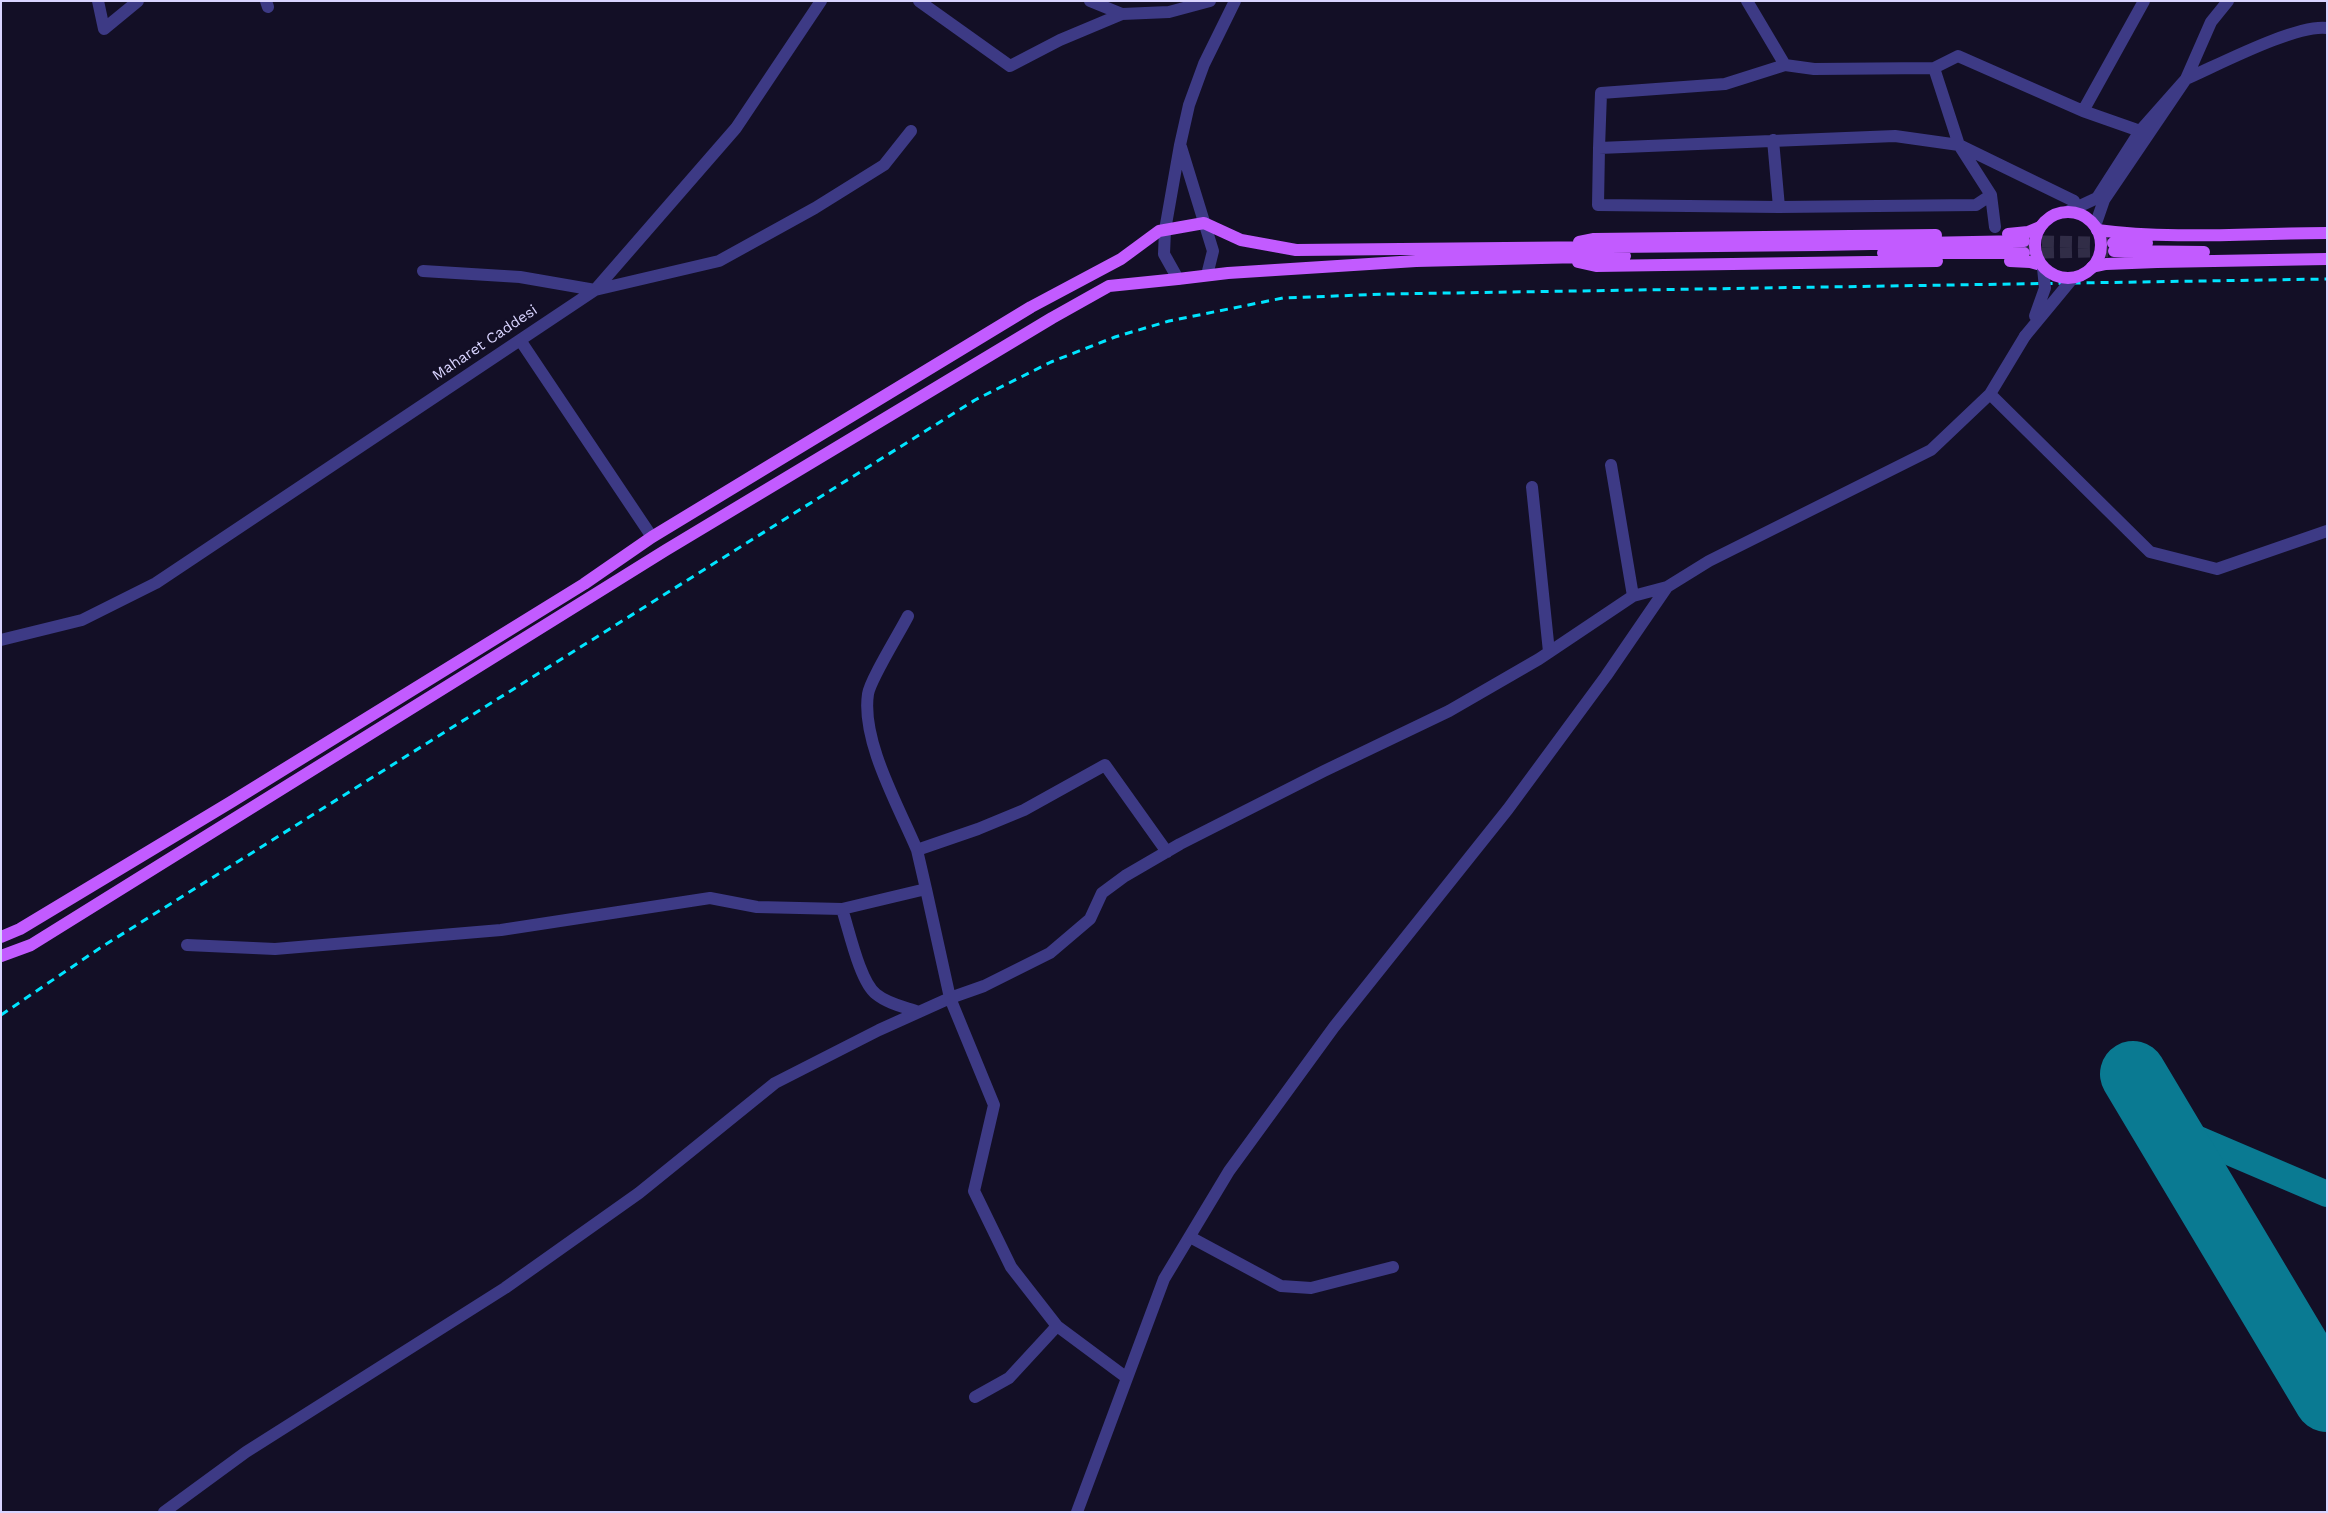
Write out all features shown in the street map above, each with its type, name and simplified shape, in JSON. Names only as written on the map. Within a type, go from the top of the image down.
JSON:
[{"type":"main road","points":[[2042,266],[2035,248],[2036,237],[2040,227],[2047,219],[2071,207],[2096,228],[2125,234],[2327,233]]},
{"type":"main road","points":[[1,937],[20,929],[240,797],[584,584],[652,537],[1031,307],[1121,259],[1159,232],[1204,223],[1241,240],[1296,250],[1704,253],[2024,247]]},
{"type":"main road","points":[[1,956],[31,945],[666,550],[1052,318],[1109,286],[1207,275],[1552,252],[1594,239],[2028,232],[2040,227]]},
{"type":"main road","points":[[1552,252],[1596,266],[2030,262],[2042,266],[2052,274],[2063,278],[2074,278],[2084,274],[2092,267],[2101,247],[2096,228]]},
{"type":"main road","points":[[2327,240],[2114,247],[2327,252]]},
{"type":"main road","points":[[2092,267],[2106,264],[2157,262],[2327,258]]},
{"type":"street","points":[[98,1],[104,29],[138,1]]},
{"type":"street","name":"Maharet Caddesi","points":[[1,640],[82,620],[156,582],[595,290],[736,128],[821,1]]},
{"type":"street","points":[[919,1],[1010,66],[1060,40],[1122,14],[1169,12],[1210,1]]},
{"type":"street","points":[[1090,1],[1122,14]]},
{"type":"street","points":[[1178,278],[1164,254],[1165,230],[1180,145],[1189,105],[1204,64],[1235,1]]},
{"type":"street","points":[[1747,1],[1785,64]]},
{"type":"street","points":[[2083,111],[2144,1]]},
{"type":"street","points":[[1599,148],[1894,136],[1959,145],[2071,207],[2097,198],[2186,79],[2211,22],[2228,1]]},
{"type":"street","points":[[2096,228],[2104,200],[2132,152],[2140,131],[2186,79],[2291,34],[2315,27],[2327,28]]},
{"type":"street","points":[[1991,195],[1976,205],[1779,208],[1598,205],[1601,93],[1725,84],[1785,64],[1814,69],[1934,68],[1958,56],[2083,111],[2140,131]]},
{"type":"street","points":[[1934,68],[1959,145],[1991,195],[2000,231]]},
{"type":"street","points":[[423,271],[520,277],[595,290],[719,260],[815,208],[884,165],[911,131]]},
{"type":"street","points":[[1773,140],[1779,208]]},
{"type":"street","points":[[1180,145],[1213,251],[1207,275]]},
{"type":"street","points":[[164,1512],[246,1452],[512,1282],[639,1193],[775,1084],[919,1012],[984,986],[1050,953],[1090,919],[1102,893],[1125,876],[1167,852],[1324,771],[1449,711],[1613,612],[1633,596],[1668,587],[1709,561],[1931,450],[1990,394],[2025,336],[2045,288],[2042,266]]},
{"type":"street","points":[[2025,336],[2074,278]]},
{"type":"street","points":[[520,340],[652,537]]},
{"type":"street","points":[[1990,394],[2150,552],[2217,569],[2327,531]]},
{"type":"street","points":[[1611,465],[1633,596]]},
{"type":"street","points":[[1532,487],[1549,652]]},
{"type":"street","points":[[1076,1512],[1164,1279],[1229,1171],[1334,1027],[1508,809],[1606,676],[1668,587]]},
{"type":"street","points":[[908,616],[868,693],[867,726],[886,779],[917,850],[950,998],[994,1105],[974,1192],[1011,1267],[1057,1326],[1127,1378]]},
{"type":"street","points":[[917,850],[978,829],[1024,810],[1105,765],[1167,852]]},
{"type":"street","points":[[187,944],[276,949],[501,930],[710,898],[757,907],[842,909],[926,889]]},
{"type":"street","points":[[842,909],[862,974],[875,994],[892,1003],[919,1012]]},
{"type":"street","points":[[1190,1236],[1281,1286],[1311,1288],[1393,1266]]},
{"type":"street","points":[[975,1397],[1009,1378],[1057,1326]]},
{"type":"taxiway","points":[[2163,1124],[2327,1194]]},
{"type":"runway","points":[[2133,1074],[2327,1399]]},
{"type":"tunnel","points":[[2024,241],[2113,243]]},
{"type":"tunnel","points":[[2024,253],[2114,251]]},
{"type":"railway","points":[[1,1015],[100,948],[975,400],[1051,362],[1115,337],[1169,321],[1283,298],[1387,294],[2327,279]]}]
